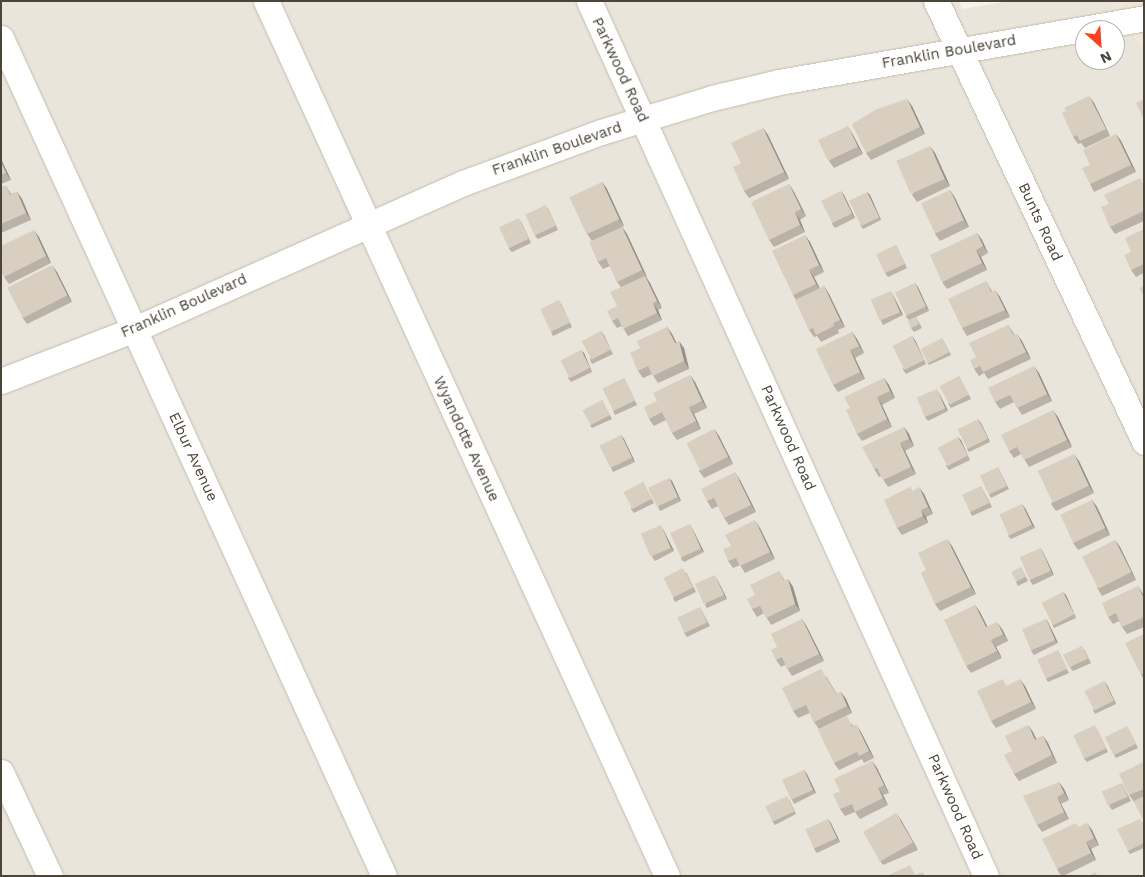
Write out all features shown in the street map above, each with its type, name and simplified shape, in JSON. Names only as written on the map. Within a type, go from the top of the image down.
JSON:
[{"type":"street","name":"Wyandotte Avenue","points":[[266,1],[668,876]]},
{"type":"street","name":"Parkwood Road","points":[[588,1],[644,120],[986,876]]},
{"type":"street","name":"Bunts Road","points":[[936,1],[1144,442]]},
{"type":"street","name":"Franklin Boulevard","points":[[1,381],[135,329],[367,224],[472,180],[712,98],[779,82],[1144,18]]},
{"type":"street","name":"Elbur Avenue","points":[[1,38],[384,876]]},
{"type":"street","points":[[1,772],[50,876]]},
{"type":"shaded area","points":[[1,1],[959,1],[962,9],[1010,1],[1109,1],[1123,20],[1075,20],[1075,70],[1125,70],[1125,23],[1144,50],[1144,876],[1,876]]},
{"type":"shaded area","points":[[1109,1],[1144,1],[1144,50],[1125,23],[1125,20],[1123,20]]},
{"type":"building","points":[[1089,96],[1106,129],[1080,141],[1077,135],[1073,137],[1062,113],[1066,111],[1064,108]]},
{"type":"building","points":[[907,99],[920,127],[866,153],[852,124],[875,110]]},
{"type":"building","points":[[1144,99],[1144,120],[1136,103]]},
{"type":"building","points":[[848,126],[858,147],[828,161],[818,140]]},
{"type":"building","points":[[763,128],[784,172],[744,191],[733,167],[741,163],[731,143]]},
{"type":"building","points":[[1116,134],[1131,165],[1090,184],[1082,168],[1090,165],[1083,150]]},
{"type":"building","points":[[930,146],[945,179],[911,194],[896,161]]},
{"type":"building","points":[[1,162],[6,173],[1,175]]},
{"type":"building","points":[[1140,178],[1144,185],[1144,211],[1110,227],[1101,207],[1109,204],[1104,195]]},
{"type":"building","points":[[602,182],[619,219],[587,234],[569,197]]},
{"type":"building","points":[[789,184],[801,209],[795,212],[800,225],[769,240],[751,202]]},
{"type":"building","points":[[6,186],[10,195],[17,192],[26,213],[1,224],[1,187]]},
{"type":"building","points":[[950,190],[964,220],[935,233],[921,204]]},
{"type":"building","points":[[841,191],[852,213],[832,223],[821,201]]},
{"type":"building","points":[[867,192],[879,217],[861,226],[849,201]]},
{"type":"building","points":[[546,205],[556,226],[535,236],[525,215]]},
{"type":"building","points":[[519,218],[529,239],[509,248],[499,227]]},
{"type":"building","points":[[622,227],[642,270],[617,282],[606,258],[598,262],[589,242]]},
{"type":"building","points":[[1144,229],[1144,264],[1131,270],[1124,255],[1131,252],[1125,238]]},
{"type":"building","points":[[34,230],[46,256],[4,277],[1,272],[1,262],[3,261],[1,246]]},
{"type":"building","points":[[977,233],[983,246],[976,250],[982,263],[942,282],[930,255]]},
{"type":"building","points":[[805,235],[819,265],[809,270],[816,284],[793,295],[772,251]]},
{"type":"building","points":[[896,245],[905,264],[885,273],[876,254]]},
{"type":"building","points":[[52,265],[67,295],[23,318],[7,288]]},
{"type":"building","points":[[645,276],[657,301],[653,303],[657,313],[623,329],[618,318],[612,321],[607,311],[617,306],[610,292]]},
{"type":"building","points":[[986,281],[991,292],[995,290],[1005,310],[962,328],[948,299]]},
{"type":"building","points":[[915,283],[926,307],[906,316],[895,292]]},
{"type":"building","points":[[824,286],[840,320],[833,323],[834,326],[816,335],[813,328],[809,330],[795,300]]},
{"type":"building","points":[[1144,286],[1144,297],[1139,288]]},
{"type":"building","points":[[891,291],[900,312],[880,321],[871,300]]},
{"type":"building","points":[[559,300],[570,322],[551,332],[540,309]]},
{"type":"building","points":[[916,317],[919,324],[911,328],[908,321]]},
{"type":"building","points":[[1008,325],[1013,335],[1017,334],[1026,352],[983,372],[980,366],[974,369],[970,360],[976,357],[969,343]]},
{"type":"building","points":[[667,327],[675,343],[679,341],[684,361],[653,376],[648,366],[638,371],[630,353],[640,348],[637,341]]},
{"type":"building","points":[[601,331],[611,350],[591,360],[582,341]]},
{"type":"building","points":[[852,332],[859,346],[850,350],[860,372],[833,385],[816,349]]},
{"type":"building","points":[[912,336],[924,360],[905,370],[892,346]]},
{"type":"building","points":[[942,338],[949,352],[928,363],[921,349]]},
{"type":"building","points":[[581,350],[590,368],[570,378],[561,360]]},
{"type":"building","points":[[1034,366],[1047,394],[1017,408],[1010,395],[995,402],[988,388]]},
{"type":"building","points":[[690,375],[702,401],[689,407],[696,421],[672,433],[662,412],[649,419],[644,407],[657,401],[653,393]]},
{"type":"building","points":[[959,376],[969,395],[949,405],[940,386]]},
{"type":"building","points":[[624,378],[635,400],[613,411],[602,389]]},
{"type":"building","points":[[884,378],[890,391],[877,397],[887,419],[857,434],[846,410],[850,408],[844,397]]},
{"type":"building","points":[[937,389],[945,408],[925,417],[917,398]]},
{"type":"building","points":[[602,400],[610,415],[591,425],[583,410]]},
{"type":"building","points":[[1053,410],[1067,440],[1024,460],[1017,447],[1009,451],[1001,435]]},
{"type":"building","points":[[978,419],[988,439],[967,449],[958,429]]},
{"type":"building","points":[[904,427],[909,439],[900,443],[911,467],[883,480],[877,468],[874,469],[862,447]]},
{"type":"building","points":[[714,429],[728,457],[700,471],[686,443]]},
{"type":"building","points":[[621,435],[632,457],[610,468],[599,446]]},
{"type":"building","points":[[958,437],[968,456],[948,466],[938,448]]},
{"type":"building","points":[[1074,454],[1089,486],[1053,503],[1038,471]]},
{"type":"building","points":[[998,467],[1007,486],[989,494],[980,475]]},
{"type":"building","points":[[735,472],[751,505],[724,518],[714,498],[707,501],[701,489]]},
{"type":"building","points":[[669,478],[678,497],[657,507],[648,488]]},
{"type":"building","points":[[643,482],[652,499],[632,509],[624,492]]},
{"type":"building","points":[[981,486],[989,503],[970,512],[962,495]]},
{"type":"building","points":[[910,487],[912,491],[919,487],[928,507],[921,510],[923,516],[897,528],[884,500]]},
{"type":"building","points":[[1092,500],[1105,528],[1073,543],[1060,515]]},
{"type":"building","points":[[1022,504],[1032,525],[1009,535],[999,515]]},
{"type":"building","points":[[755,520],[770,552],[740,566],[736,558],[728,561],[723,549],[731,546],[725,535]]},
{"type":"building","points":[[690,524],[701,549],[681,558],[670,533]]},
{"type":"building","points":[[661,525],[671,548],[651,557],[641,534]]},
{"type":"building","points":[[947,539],[971,587],[935,604],[921,573],[926,570],[918,553]]},
{"type":"building","points":[[1115,540],[1131,572],[1098,589],[1082,557]]},
{"type":"building","points":[[1041,548],[1051,571],[1030,580],[1020,557]]},
{"type":"building","points":[[1021,567],[1026,577],[1016,582],[1011,572]]},
{"type":"building","points":[[683,568],[693,588],[673,598],[663,578]]},
{"type":"building","points":[[779,571],[784,581],[788,579],[795,604],[766,618],[760,606],[752,609],[747,599],[755,595],[750,585]]},
{"type":"building","points":[[715,575],[724,595],[704,604],[695,584]]},
{"type":"building","points":[[1138,586],[1144,599],[1144,617],[1122,627],[1116,613],[1108,617],[1102,603]]},
{"type":"building","points":[[1063,592],[1074,614],[1053,625],[1042,603]]},
{"type":"building","points":[[975,605],[986,627],[997,622],[1003,634],[991,640],[997,651],[966,666],[944,620]]},
{"type":"building","points":[[700,607],[707,622],[685,633],[677,618]]},
{"type":"building","points":[[802,619],[819,654],[787,669],[782,657],[776,660],[771,650],[777,647],[771,634]]},
{"type":"building","points":[[1046,619],[1055,640],[1031,650],[1022,629]]},
{"type":"building","points":[[1144,634],[1144,673],[1141,675],[1125,643]]},
{"type":"building","points":[[1082,646],[1088,659],[1069,668],[1063,655]]},
{"type":"building","points":[[1058,650],[1067,669],[1046,679],[1037,660]]},
{"type":"building","points":[[821,669],[836,694],[841,692],[847,706],[814,722],[806,705],[793,711],[782,688]]},
{"type":"building","points":[[1003,679],[1006,686],[1020,679],[1031,702],[991,721],[977,691]]},
{"type":"building","points":[[1104,681],[1114,701],[1094,711],[1084,691]]},
{"type":"building","points":[[847,716],[852,727],[856,724],[869,751],[859,756],[857,752],[834,763],[818,730]]},
{"type":"building","points":[[1028,725],[1035,740],[1043,736],[1052,755],[1014,774],[1004,755],[1012,751],[1005,736]]},
{"type":"building","points":[[1095,725],[1106,749],[1084,759],[1073,735]]},
{"type":"building","points":[[1127,726],[1136,744],[1114,755],[1105,737]]},
{"type":"building","points":[[872,761],[884,785],[878,788],[883,798],[855,812],[852,804],[840,809],[833,794],[840,791],[834,779]]},
{"type":"building","points":[[1143,762],[1144,789],[1129,795],[1119,774]]},
{"type":"building","points":[[804,770],[813,790],[791,800],[782,780]]},
{"type":"building","points":[[1059,782],[1064,793],[1057,797],[1064,812],[1037,825],[1023,796]]},
{"type":"building","points":[[1122,783],[1128,797],[1108,805],[1102,792]]},
{"type":"building","points":[[787,796],[794,811],[772,822],[765,806]]},
{"type":"building","points":[[1144,796],[1144,819],[1143,820],[1134,801]]},
{"type":"building","points":[[896,813],[913,842],[880,861],[863,832]]},
{"type":"building","points":[[828,819],[837,838],[814,849],[805,830]]},
{"type":"building","points":[[1140,819],[1144,828],[1144,843],[1128,851],[1117,829]]},
{"type":"building","points":[[1076,823],[1078,827],[1087,823],[1094,838],[1086,842],[1091,853],[1057,869],[1042,839]]},
{"type":"building","points":[[910,865],[915,875],[923,872],[925,876],[887,876]]},
{"type":"building","points":[[1096,872],[1097,876],[1088,876]]}]
